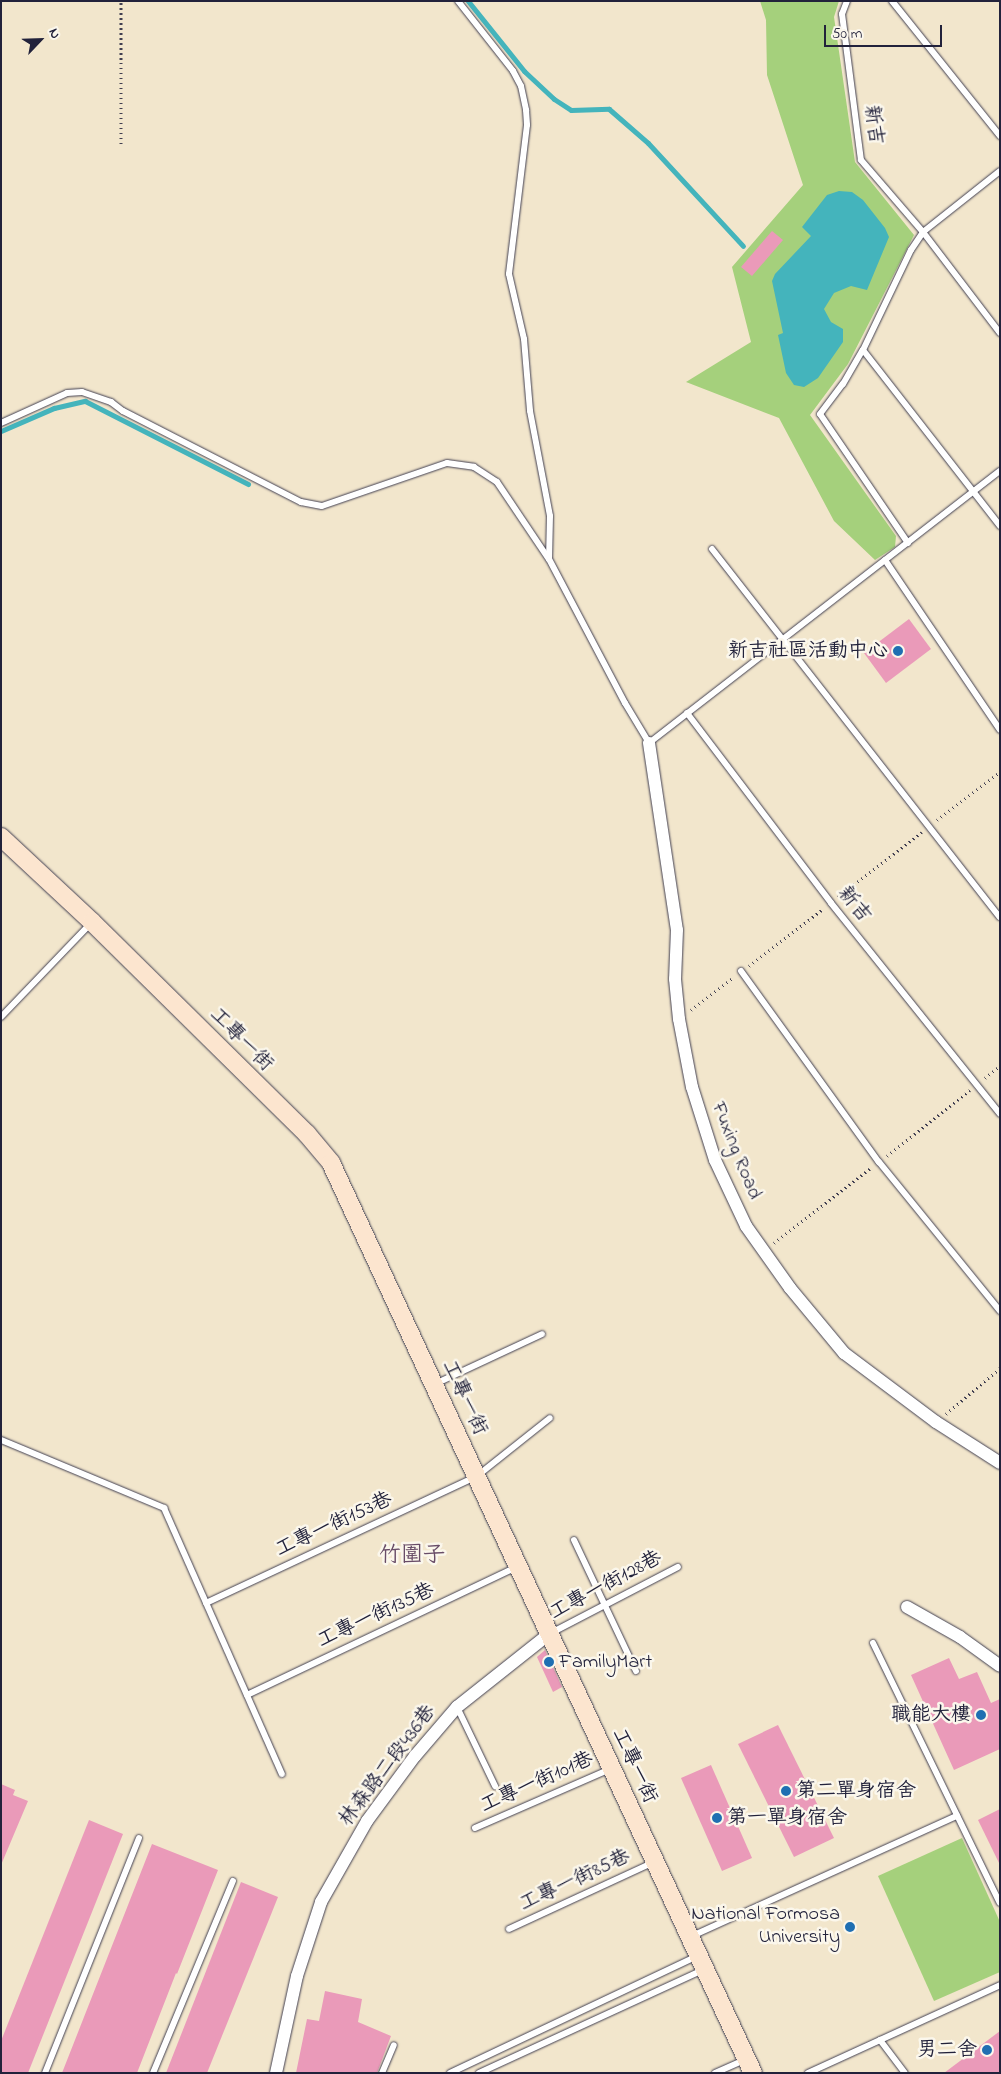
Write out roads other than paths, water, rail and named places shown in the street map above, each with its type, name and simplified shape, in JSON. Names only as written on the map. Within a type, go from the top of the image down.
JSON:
[{"type":"street","name":"Fuxing Road","points":[[649,743],[677,930],[675,979],[679,1019],[692,1087],[715,1160],[746,1226],[790,1288],[844,1353],[936,1422],[1000,1463]]},
{"type":"street","name":"工專一街","points":[[1,837],[92,922],[307,1134],[331,1163],[749,2066]]},
{"type":"street","points":[[907,1607],[960,1637],[1000,1666]]},
{"type":"street","name":"林森路二段436巷","points":[[276,2073],[296,1976],[320,1902],[367,1821],[415,1756],[457,1707],[549,1634]]},
{"type":"lane","points":[[458,1],[513,71],[521,86],[526,110],[527,125],[509,274],[524,339],[530,411],[550,516],[549,559]]},
{"type":"lane","name":"新吉","points":[[847,1],[842,14],[862,160],[924,232],[1000,333]]},
{"type":"lane","points":[[892,1],[1000,136]]},
{"type":"lane","points":[[908,543],[820,414],[843,384],[863,350],[912,250],[924,232],[1000,171]]},
{"type":"lane","points":[[863,350],[1000,526]]},
{"type":"lane","points":[[1,423],[67,393],[82,392],[111,402],[123,411],[301,502],[322,506],[446,463],[474,467],[498,482],[549,559],[625,703],[649,743],[1000,471]]},
{"type":"lane","points":[[712,549],[1000,918]]},
{"type":"lane","points":[[885,560],[1000,730]]},
{"type":"lane","name":"新吉","points":[[687,713],[831,903],[1000,1114]]},
{"type":"lane","points":[[1,1017],[92,922]]},
{"type":"lane","points":[[742,971],[879,1162],[1000,1311]]},
{"type":"lane","points":[[434,1385],[542,1334]]},
{"type":"lane","name":"工專一街153巷","points":[[206,1603],[477,1476],[550,1418]]},
{"type":"lane","points":[[1,1440],[164,1508],[282,1774]]},
{"type":"lane","points":[[574,1540],[636,1671]]},
{"type":"lane","name":"工專一街135巷","points":[[247,1695],[518,1566]]},
{"type":"lane","name":"工專一街128巷","points":[[549,1634],[678,1566]]},
{"type":"lane","points":[[873,1643],[1000,1902]]},
{"type":"lane","points":[[457,1707],[495,1786]]},
{"type":"lane","name":"工專一街101巷","points":[[475,1828],[611,1768]]},
{"type":"lane","points":[[690,1937],[957,1816]]},
{"type":"lane","points":[[45,2073],[139,1838]]},
{"type":"lane","name":"工專一街85巷","points":[[509,1929],[655,1861]]},
{"type":"lane","points":[[153,2073],[234,1881]]},
{"type":"lane","points":[[450,2073],[701,1963]]},
{"type":"lane","points":[[479,2073],[701,1963]]},
{"type":"lane","points":[[808,2073],[1000,1985]]},
{"type":"lane","points":[[880,2040],[905,2073]]},
{"type":"lane","points":[[382,2073],[394,2045]]},
{"type":"lane","points":[[715,2073],[749,2066]]},
{"type":"water","points":[[839,191],[852,192],[863,200],[885,228],[889,237],[867,290],[851,286],[834,293],[824,309],[831,322],[843,329],[843,342],[818,378],[804,387],[794,385],[786,373],[778,335],[783,333],[772,281],[775,274],[811,236],[802,227],[827,195]]},
{"type":"waterway","points":[[468,1],[524,71],[554,99],[571,110],[609,109],[648,143],[743,246]]},
{"type":"waterway","points":[[1,431],[54,408],[85,401],[248,484]]},
{"type":"place","name":"新吉社區活動中心","points":[[898,651]]},
{"type":"place","name":"FamilyMart","points":[[549,1662]]},
{"type":"place","name":"職能大樓","points":[[981,1715]]},
{"type":"place","name":"第二單身宿舍","points":[[786,1791]]},
{"type":"place","name":"第一單身宿舍","points":[[717,1818]]},
{"type":"place","name":"National Formosa University","points":[[850,1927]]},
{"type":"place","name":"男二舍","points":[[987,2050]]},
{"type":"district","name":"竹圍子","points":[[412,1557]]}]
